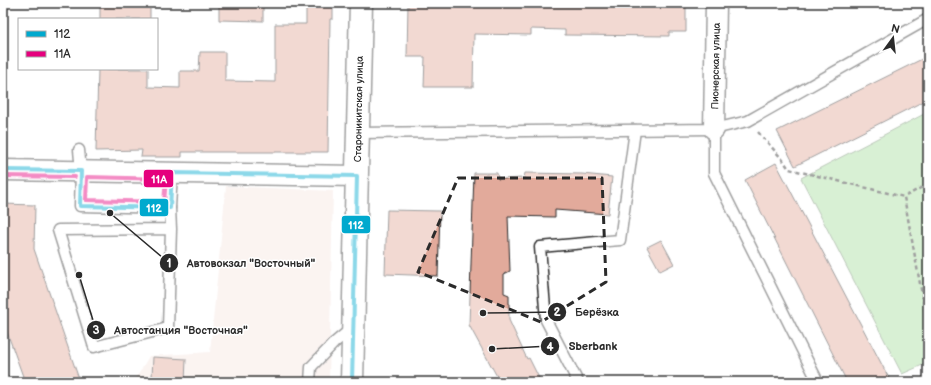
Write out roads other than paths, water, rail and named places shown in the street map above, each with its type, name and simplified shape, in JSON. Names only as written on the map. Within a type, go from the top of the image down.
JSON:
[{"type":"main road","name":"Староникитская улица","points":[[352,382],[361,3]]},
{"type":"street","name":"Пионерская улица","points":[[714,129],[716,3]]},
{"type":"street","points":[[3,170],[357,176]]},
{"type":"lane","points":[[358,133],[714,129],[748,121],[928,19]]},
{"type":"lane","points":[[714,129],[714,173],[818,382]]},
{"type":"lane","points":[[578,382],[546,320],[540,246],[620,240],[635,130]]},
{"type":"lane","points":[[79,150],[81,171],[80,206],[170,208]]},
{"type":"lane","points":[[171,229],[58,230],[94,347],[168,328],[171,229],[170,208],[172,173]]},
{"type":"lane","points":[[310,382],[311,367],[334,343],[353,327]]},
{"type":"place","name":"Автовокзал \"Восточный\"","points":[[110,213]]},
{"type":"place","name":"Автостанция \"Восточная\"","points":[[79,275]]},
{"type":"place","name":"Берёзка","points":[[483,313]]},
{"type":"place","name":"Sberbank","points":[[492,349]]}]
